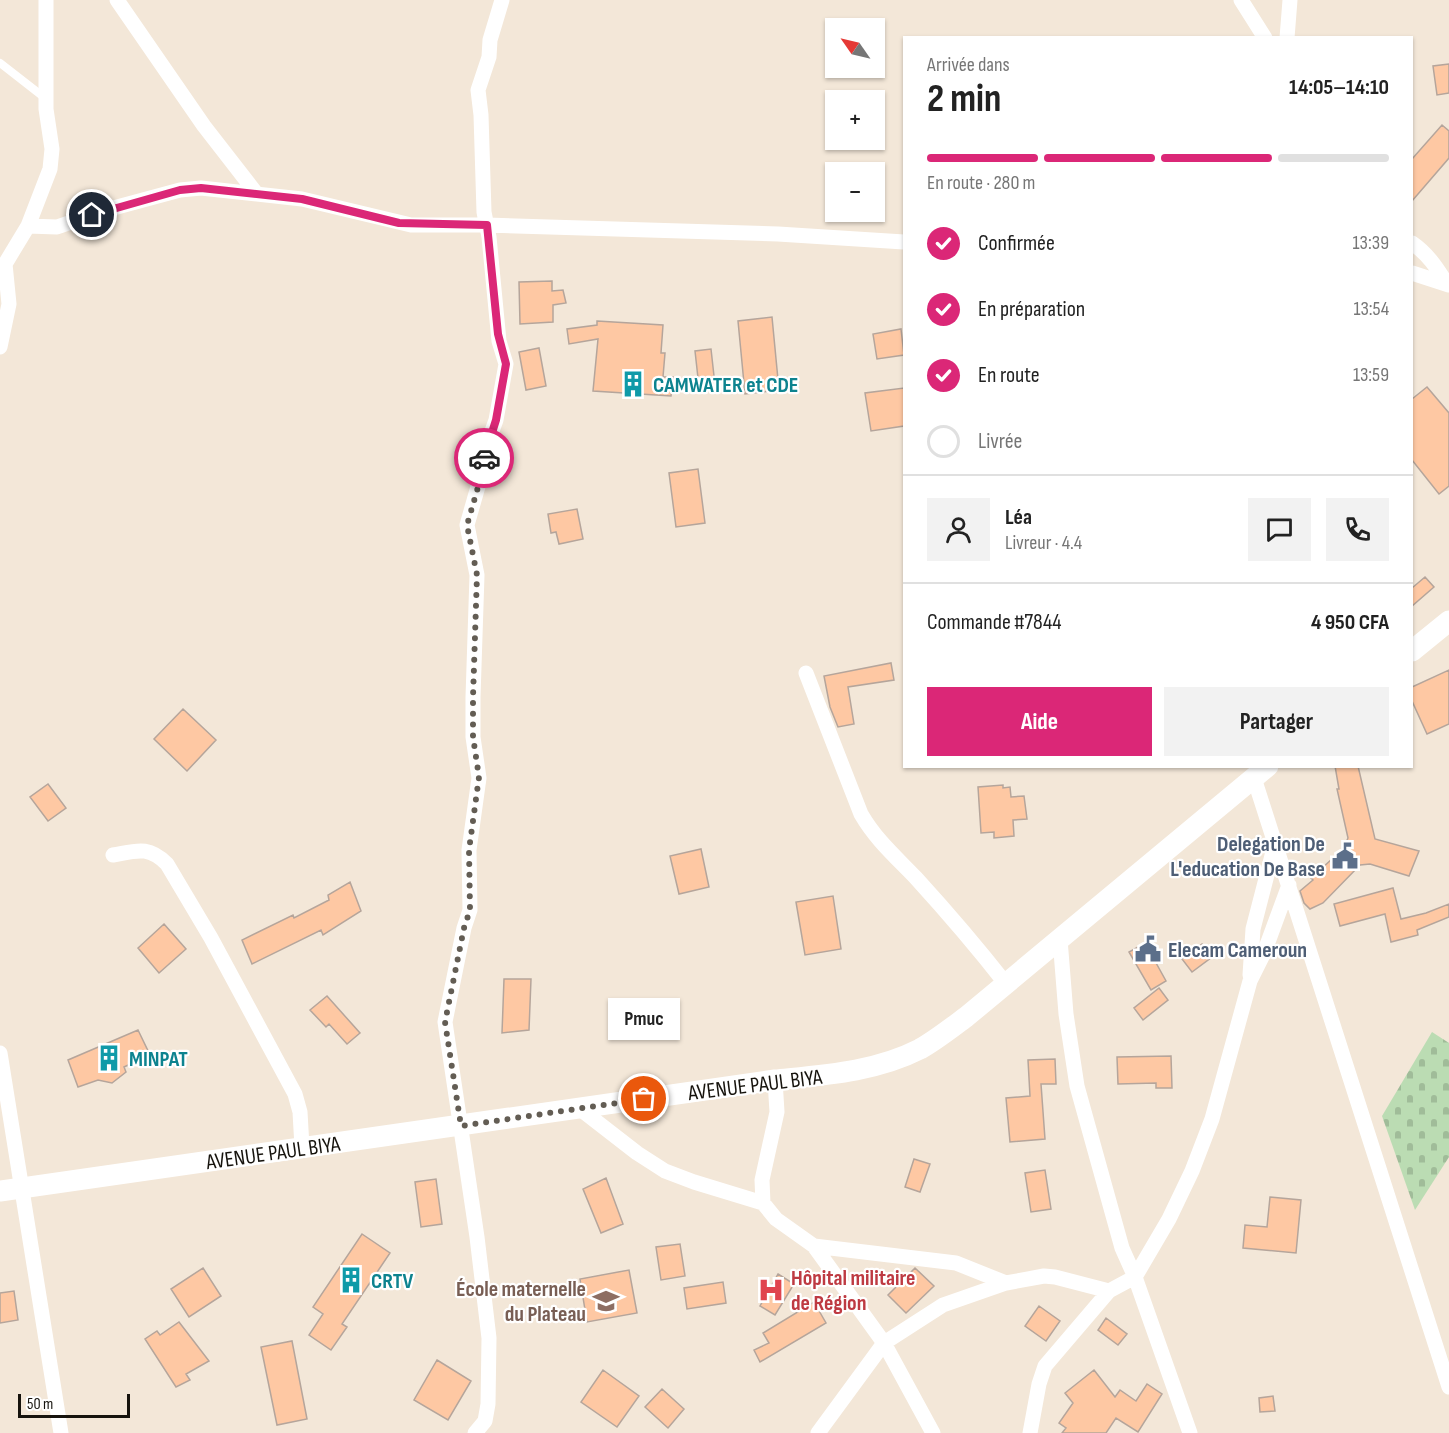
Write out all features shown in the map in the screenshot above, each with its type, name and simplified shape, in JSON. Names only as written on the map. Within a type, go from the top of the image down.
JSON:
[{"type":"main road","points":[[1413,650],[1449,621]]},
{"type":"main road","name":"AVENUE PAUL BIYA","points":[[0,1191],[775,1080],[842,1074],[907,1055],[936,1039],[966,1017],[1261,772]]},
{"type":"street","points":[[0,347],[9,304],[5,264],[28,226],[50,170],[52,149],[45,98],[46,0]]},
{"type":"street","points":[[117,0],[204,126],[256,193]]},
{"type":"street","points":[[475,1433],[485,1421],[488,1404],[489,1338],[477,1236],[445,1022],[464,928],[470,910],[469,850],[479,777],[473,737],[477,575],[467,525],[483,470],[487,445],[496,420],[506,364],[498,334],[484,212],[478,90],[489,57],[490,40],[502,0]]},
{"type":"street","points":[[1241,0],[1264,36]]},
{"type":"street","points":[[1287,36],[1290,0]]},
{"type":"street","points":[[28,226],[57,227],[106,210],[180,190],[201,188],[302,199],[399,223],[778,234],[903,242]]},
{"type":"street","points":[[1413,244],[1435,264],[1448,285]]},
{"type":"street","points":[[1413,273],[1448,285]]},
{"type":"street","points":[[806,673],[868,827],[960,927],[1006,984]]},
{"type":"street","points":[[1261,772],[1275,844],[1449,1386]]},
{"type":"street","points":[[1250,981],[1254,929],[1275,844]]},
{"type":"street","points":[[113,855],[139,850],[149,851],[158,854],[166,864],[211,938],[295,1094],[300,1112],[302,1147]]},
{"type":"street","points":[[1030,1433],[1039,1384],[1045,1366],[1109,1291],[1136,1277],[1169,1219],[1192,1171],[1218,1100],[1250,981],[1264,953],[1288,885]]},
{"type":"street","points":[[1060,939],[1066,1014],[1077,1086],[1122,1248],[1136,1277],[1190,1433]]},
{"type":"street","points":[[0,1053],[61,1433]]},
{"type":"street","points":[[775,1080],[777,1112],[762,1180],[764,1203],[776,1219],[814,1245],[884,1343],[933,1433]]},
{"type":"street","points":[[579,1108],[637,1153],[665,1170],[694,1182],[764,1203]]},
{"type":"street","points":[[814,1245],[956,1263],[1006,1283]]},
{"type":"street","points":[[818,1433],[884,1343],[943,1305],[1006,1283],[1035,1277],[1055,1276],[1109,1291]]},
{"type":"lane","points":[[0,63],[45,98]]},
{"type":"green space","points":[[1432,1032],[1449,1043],[1449,1157],[1415,1210],[1382,1116]]},
{"type":"building","points":[[1449,64],[1449,93],[1437,95],[1433,66]]},
{"type":"building","points":[[1442,125],[1449,131],[1449,158],[1413,200],[1413,158]]},
{"type":"building","points":[[552,281],[552,291],[563,290],[566,303],[553,305],[553,322],[520,324],[519,282]]},
{"type":"building","points":[[772,317],[779,390],[745,394],[738,321]]},
{"type":"building","points":[[597,321],[663,325],[661,353],[665,353],[663,377],[673,377],[671,396],[593,391],[598,339],[569,344],[567,329],[597,325]]},
{"type":"building","points":[[901,329],[903,355],[877,359],[873,334]]},
{"type":"building","points":[[539,348],[546,386],[526,390],[519,352]]},
{"type":"building","points":[[711,349],[715,385],[699,387],[695,351]]},
{"type":"building","points":[[1427,387],[1449,413],[1449,486],[1439,494],[1413,461],[1413,398]]},
{"type":"building","points":[[903,388],[903,426],[871,431],[865,393]]},
{"type":"building","points":[[698,469],[705,523],[676,527],[669,473]]},
{"type":"building","points":[[577,509],[583,539],[559,544],[556,532],[551,533],[548,514]]},
{"type":"building","points":[[1425,577],[1434,587],[1413,605],[1413,587]]},
{"type":"building","points":[[891,663],[894,680],[848,687],[854,724],[838,727],[830,707],[824,676]]},
{"type":"building","points":[[1449,670],[1449,724],[1427,734],[1413,703],[1413,687]]},
{"type":"building","points":[[183,709],[216,740],[187,771],[154,739]]},
{"type":"building","points":[[1335,768],[1358,768],[1375,839],[1419,851],[1409,876],[1370,864],[1360,865],[1323,903],[1310,909],[1304,903],[1300,891],[1343,849],[1348,838],[1337,789],[1339,789]]},
{"type":"building","points":[[48,784],[66,808],[48,821],[30,797]]},
{"type":"building","points":[[1003,785],[1003,788],[1010,787],[1011,797],[1024,796],[1027,819],[1013,820],[1014,836],[994,838],[994,832],[981,833],[978,787]]},
{"type":"building","points":[[701,849],[709,887],[679,894],[670,856]]},
{"type":"building","points":[[350,882],[361,911],[323,935],[321,930],[252,964],[242,940],[329,900],[328,895]]},
{"type":"building","points":[[1393,888],[1401,919],[1449,904],[1449,917],[1417,930],[1418,935],[1391,942],[1385,914],[1340,926],[1334,904]]},
{"type":"building","points":[[833,896],[841,949],[805,955],[796,902]]},
{"type":"building","points":[[164,924],[186,949],[159,973],[138,948]]},
{"type":"building","points":[[1145,943],[1166,981],[1151,990],[1129,952]]},
{"type":"building","points":[[1202,944],[1212,957],[1192,972],[1182,959]]},
{"type":"building","points":[[504,979],[531,979],[529,1030],[502,1033]]},
{"type":"building","points":[[1159,988],[1168,1000],[1143,1020],[1134,1008]]},
{"type":"building","points":[[327,996],[360,1033],[347,1044],[329,1024],[326,1027],[310,1010]]},
{"type":"building","name":"MINPAT","points":[[138,1030],[150,1055],[124,1067],[126,1072],[112,1083],[98,1080],[78,1087],[68,1060]]},
{"type":"building","points":[[1171,1056],[1172,1088],[1156,1088],[1156,1083],[1118,1084],[1117,1057]]},
{"type":"building","points":[[1055,1059],[1056,1084],[1041,1084],[1045,1139],[1010,1142],[1006,1098],[1030,1096],[1028,1060]]},
{"type":"building","points":[[914,1159],[930,1164],[920,1192],[905,1187]]},
{"type":"building","points":[[1045,1170],[1051,1209],[1031,1212],[1025,1173]]},
{"type":"building","points":[[606,1178],[623,1224],[601,1233],[583,1189]]},
{"type":"building","points":[[436,1179],[442,1224],[421,1227],[415,1182]]},
{"type":"building","points":[[1270,1197],[1301,1200],[1296,1253],[1243,1248],[1245,1225],[1267,1227]]},
{"type":"building","name":"CRTV","points":[[362,1234],[390,1253],[342,1324],[347,1327],[331,1350],[309,1335],[323,1314],[313,1307]]},
{"type":"building","points":[[680,1244],[685,1276],[661,1280],[656,1247]]},
{"type":"building","points":[[203,1268],[221,1296],[189,1317],[171,1289]]},
{"type":"building","points":[[915,1268],[934,1286],[906,1313],[888,1295]]},
{"type":"building","points":[[629,1270],[637,1313],[587,1322],[580,1279]]},
{"type":"building","points":[[778,1274],[794,1284],[775,1315],[760,1306]]},
{"type":"building","points":[[723,1282],[726,1303],[687,1309],[684,1288]]},
{"type":"building","points":[[14,1291],[18,1320],[0,1323],[0,1293]]},
{"type":"building","points":[[814,1302],[826,1323],[760,1362],[754,1350],[769,1343],[763,1333]]},
{"type":"building","points":[[1039,1306],[1060,1321],[1046,1341],[1025,1326]]},
{"type":"building","points":[[1106,1318],[1127,1334],[1118,1345],[1098,1330]]},
{"type":"building","points":[[179,1322],[209,1361],[186,1374],[190,1380],[176,1387],[145,1339],[157,1331],[160,1335]]},
{"type":"building","points":[[292,1341],[307,1419],[277,1425],[261,1347]]},
{"type":"building","points":[[437,1360],[471,1381],[448,1420],[414,1400]]},
{"type":"building","points":[[603,1370],[639,1396],[617,1427],[581,1402]]},
{"type":"building","points":[[1094,1370],[1115,1397],[1120,1390],[1136,1401],[1147,1384],[1162,1394],[1138,1432],[1116,1418],[1106,1433],[1062,1433],[1066,1428],[1059,1423],[1073,1403],[1065,1393]]},
{"type":"building","points":[[662,1389],[684,1409],[668,1428],[645,1407]]},
{"type":"building","points":[[1273,1396],[1275,1411],[1260,1412],[1259,1398]]},
{"type":"way so far","points":[[484,458],[483,470],[467,525],[477,575],[473,737],[479,777],[469,850],[470,910],[464,928],[445,1022],[461,1126],[644,1099]]},
{"type":"place","name":"CAMWATER et CDE","points":[[633,384]]},
{"type":"place","name":"Delegation De L'education De Base","points":[[1345,856]]},
{"type":"place","name":"Elecam Cameroun","points":[[1148,949]]},
{"type":"place","name":"MINPAT","points":[[109,1058]]},
{"type":"place","name":"Pmuc","points":[[644,1099]]},
{"type":"place","name":"CRTV","points":[[351,1280]]},
{"type":"place","name":"Hôpital militaire de Région","points":[[771,1290]]},
{"type":"place","name":"École maternelle du Plateau","points":[[606,1301]]},
{"type":"route","points":[[92,215],[180,190],[201,188],[302,199],[411,225],[487,225],[498,334],[506,364],[496,420],[484,458]]}]
